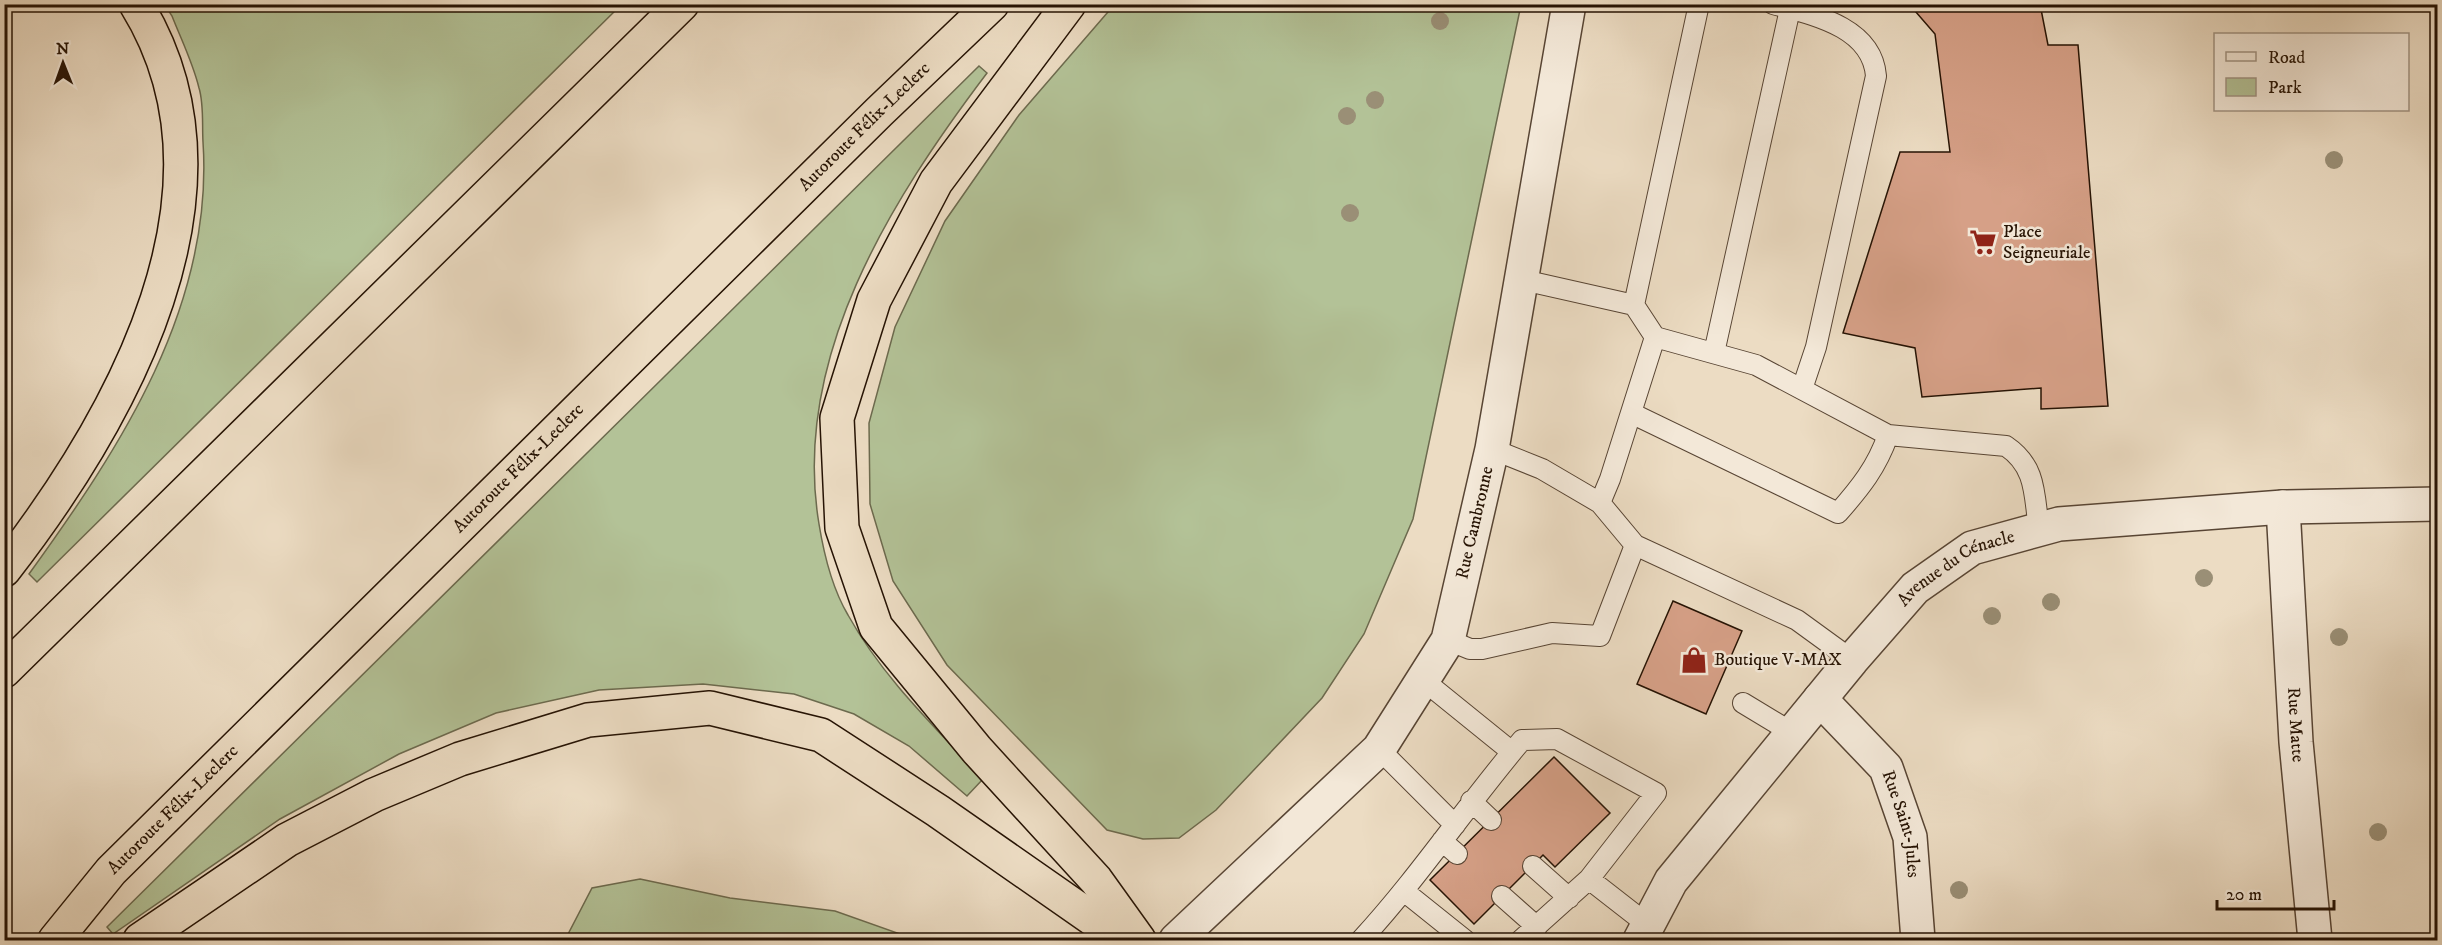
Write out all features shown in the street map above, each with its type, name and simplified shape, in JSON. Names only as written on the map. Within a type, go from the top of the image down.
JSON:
[{"type":"highway","points":[[4,570],[65,486],[108,416],[144,342],[165,269],[182,193],[176,102],[150,27],[136,4]]},
{"type":"highway","points":[[4,671],[682,4]]},
{"type":"highway","name":"Autoroute Félix-Leclerc","points":[[55,940],[119,862],[992,4]]},
{"type":"highway","points":[[1069,4],[936,182],[874,300],[837,418],[842,528],[876,627],[977,750],[1096,880],[1139,940]]},
{"type":"highway","points":[[140,940],[287,840],[374,795],[460,759],[588,720],[710,708],[821,735],[938,811],[1123,940]]},
{"type":"street","name":"Rue Cambronne","points":[[1176,940],[1379,749],[1448,640],[1492,450],[1569,4]]},
{"type":"street","name":"Avenue du Cénacle","points":[[1644,933],[1671,881],[1852,660],[1915,588],[1972,548],[2059,524],[2283,507],[2438,504]]},
{"type":"street","name":"Rue Matte","points":[[2283,507],[2296,742],[2315,940]]},
{"type":"street","name":"Rue Saint-Jules","points":[[1820,699],[1886,768],[1910,837],[1918,940]]},
{"type":"lane","points":[[1634,305],[1699,4]]},
{"type":"lane","points":[[1714,353],[1782,7],[1812,14],[1852,34],[1867,47],[1875,61],[1876,76],[1816,347],[1802,389]]},
{"type":"lane","points":[[1522,279],[1634,305],[1655,337],[1756,365],[1888,435],[2006,446],[2021,456],[2030,470],[2039,530]]},
{"type":"lane","points":[[1600,503],[1611,479],[1655,337]]},
{"type":"lane","points":[[1631,413],[1838,513],[1870,475],[1878,462],[1888,435]]},
{"type":"lane","points":[[1492,450],[1542,470],[1600,503],[1635,545],[1797,620],[1852,660]]},
{"type":"lane","points":[[1448,640],[1470,649],[1482,649],[1552,633],[1600,636],[1635,545]]},
{"type":"lane","points":[[1423,680],[1512,752]]},
{"type":"lane","points":[[1743,703],[1791,732]]},
{"type":"lane","points":[[1361,940],[1404,892],[1450,847],[1455,825],[1471,801],[1522,740],[1557,739],[1656,793],[1589,879],[1521,940]]},
{"type":"lane","points":[[1379,749],[1455,825]]},
{"type":"lane","points":[[1471,801],[1491,820]]},
{"type":"lane","points":[[1533,866],[1569,898]]},
{"type":"lane","points":[[1589,879],[1644,933]]},
{"type":"lane","points":[[1404,892],[1465,940]]},
{"type":"lane","points":[[1502,896],[1537,927]]},
{"type":"green space","points":[[165,5],[621,5],[37,582],[29,574],[96,476],[127,425],[154,372],[177,318],[193,261],[202,202],[202,101],[190,60],[172,16]]},
{"type":"green space","points":[[1114,5],[1521,5],[1413,519],[1364,634],[1322,698],[1216,810],[1179,838],[1143,839],[1107,830],[947,665],[893,581],[870,504],[869,423],[895,327],[945,221],[1019,115]]},
{"type":"green space","points":[[979,66],[987,73],[916,174],[884,228],[856,284],[835,342],[820,401],[814,462],[821,536],[829,571],[842,605],[893,681],[983,779],[967,796],[909,746],[854,714],[794,694],[703,684],[599,690],[496,713],[399,754],[280,819],[113,934],[107,927]]},
{"type":"green space","points":[[640,879],[730,898],[835,911],[903,935],[905,940],[565,940],[592,888]]},
{"type":"building","name":"Place Seigneuriale","points":[[1909,4],[2040,4],[2048,45],[2078,45],[2108,406],[2041,409],[2041,388],[1922,397],[1915,348],[1843,333],[1900,152],[1950,152],[1935,34]]},
{"type":"building","points":[[1673,601],[1742,631],[1706,714],[1637,684]]},
{"type":"building","points":[[1554,757],[1610,813],[1555,867],[1543,855],[1474,924],[1430,880]]},
{"type":"place","name":"Place Seigneuriale","points":[[1983,242]]},
{"type":"place","name":"Boutique V-MAX","points":[[1694,660]]}]
